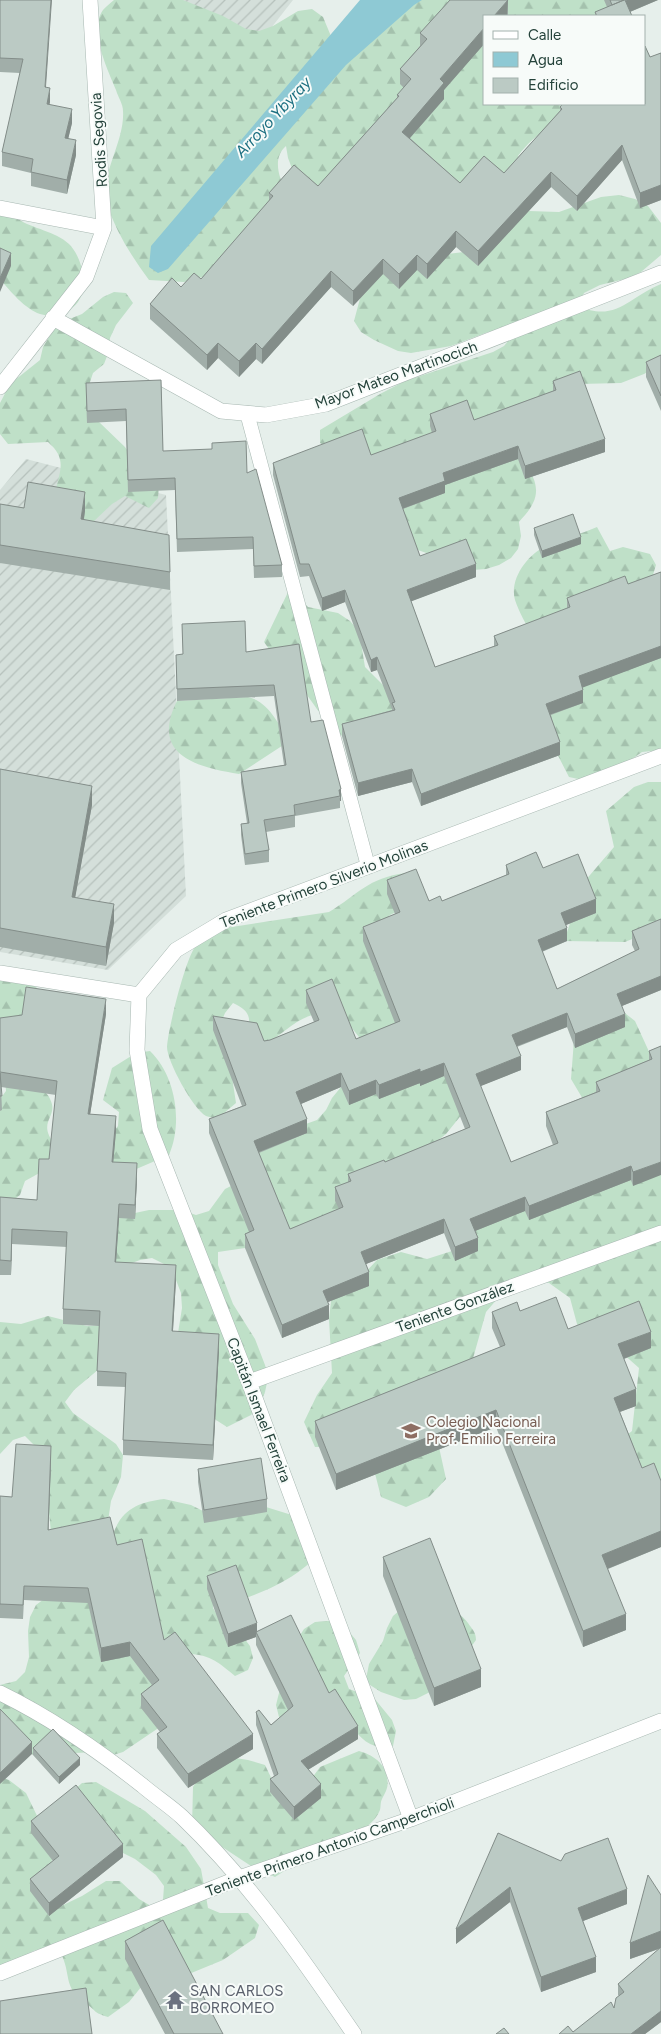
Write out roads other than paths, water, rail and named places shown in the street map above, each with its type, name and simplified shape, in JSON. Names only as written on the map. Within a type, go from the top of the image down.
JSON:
[{"type":"street","name":"Rodis Segovia","points":[[0,387],[86,277],[104,228],[90,0]]},
{"type":"street","points":[[0,208],[104,228]]},
{"type":"street","name":"Mayor Mateo Martinocich","points":[[53,318],[221,411],[266,415],[326,404],[661,274]]},
{"type":"street","name":"Teniente Primero Silverio Molinas","points":[[140,995],[176,950],[226,920],[661,756]]},
{"type":"street","points":[[0,973],[140,995]]},
{"type":"street","name":"Capitán Ismael Ferreira","points":[[140,995],[137,1050],[150,1129],[249,1382],[411,1819]]},
{"type":"street","name":"Teniente González","points":[[249,1382],[661,1233]]},
{"type":"street","points":[[0,1693],[30,1708],[113,1762],[181,1817],[239,1878],[302,1959],[354,2034]]},
{"type":"street","name":"Teniente Primero Antonio Camperchioli","points":[[0,1973],[239,1878],[411,1819],[661,1721]]},
{"type":"lane","points":[[246,413],[368,866]]},
{"type":"water","name":"Arroyo Ybyray","points":[[360,0],[422,0],[346,65],[168,269],[158,273],[149,267],[151,246]]},
{"type":"place","name":"Colegio Nacional Prof. Emilio Ferreira","points":[[411,1431]]},
{"type":"place","name":"SAN CARLOS BORROMEO","points":[[175,2000]]}]
